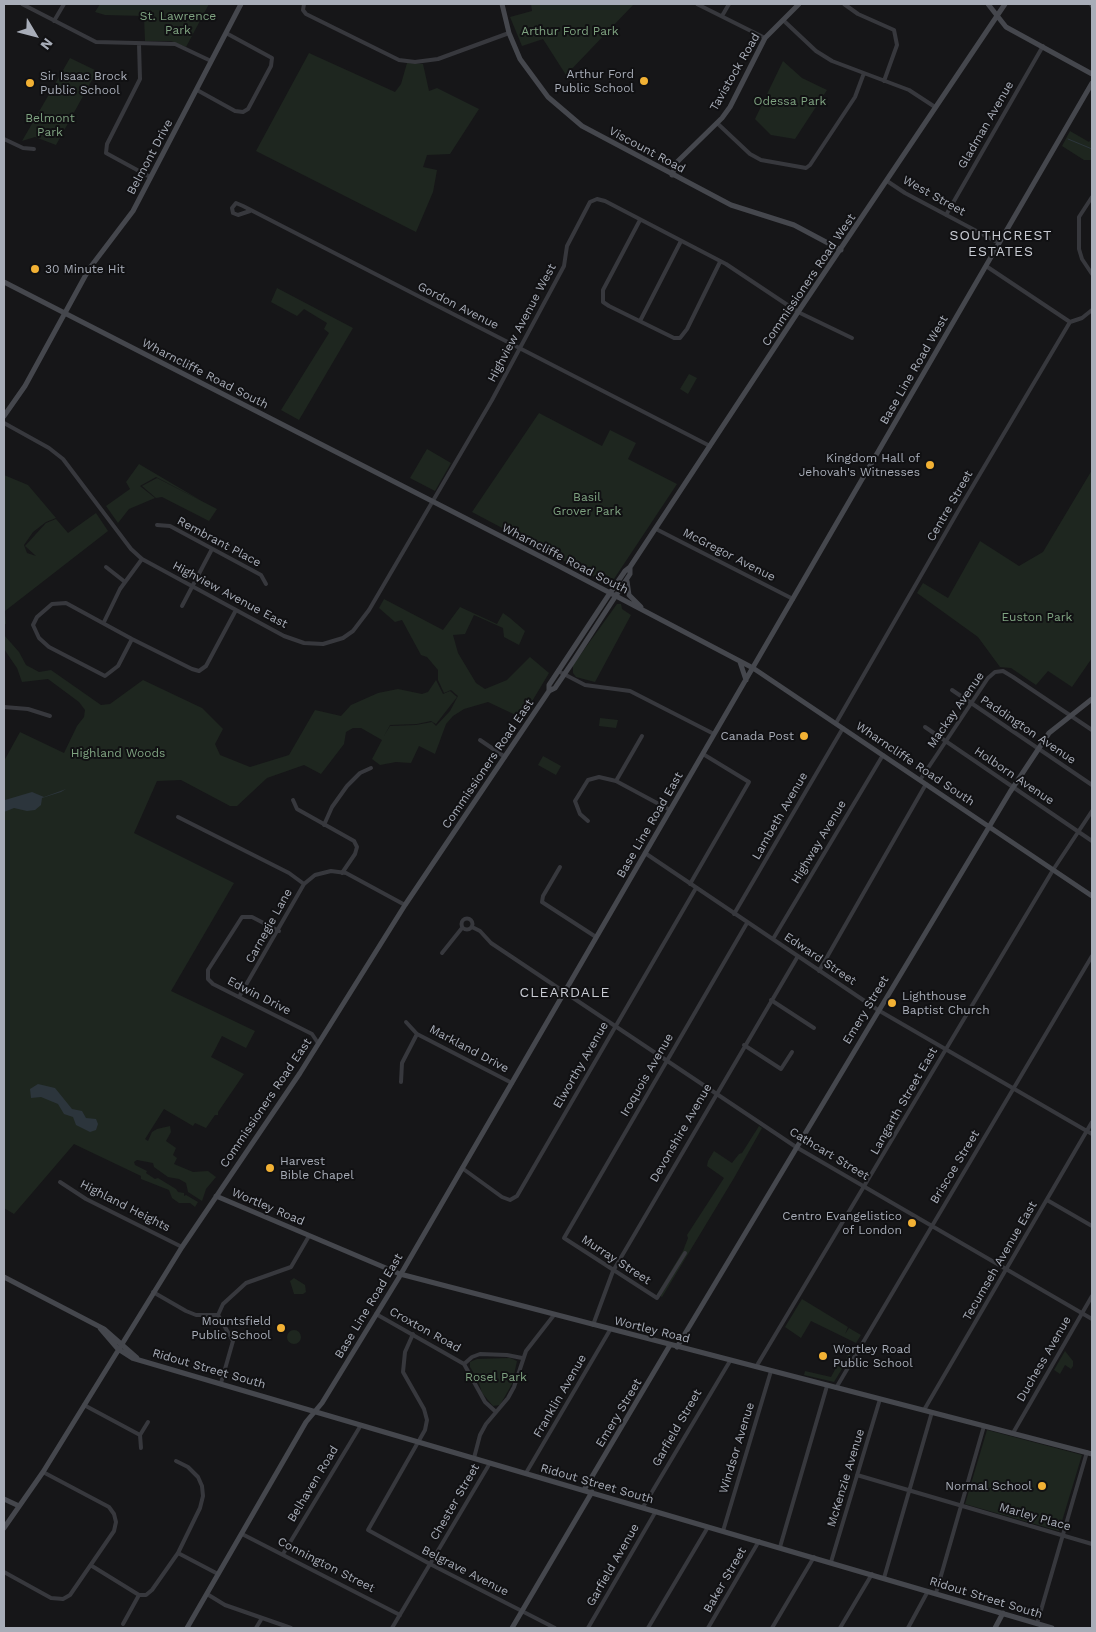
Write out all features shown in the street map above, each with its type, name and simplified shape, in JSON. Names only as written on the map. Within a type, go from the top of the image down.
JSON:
[{"type":"street","points":[[22,4],[96,42],[175,44],[211,61]]},
{"type":"street","points":[[54,21],[64,4]]},
{"type":"street","name":"Belmont Drive","points":[[4,416],[15,403],[89,269],[126,223],[241,4]]},
{"type":"street","points":[[304,4],[303,10],[306,14],[399,60],[415,62],[438,59],[508,32]]},
{"type":"street","name":"Viscount Road","points":[[502,4],[508,32],[520,59],[548,96],[582,126],[731,205],[794,225],[840,250]]},
{"type":"street","points":[[697,4],[765,38]]},
{"type":"street","points":[[722,16],[728,4]]},
{"type":"street","name":"Tavistock Road","points":[[672,175],[677,162],[717,123],[730,107],[765,38],[799,4]]},
{"type":"street","points":[[844,4],[858,14],[894,30],[897,45],[884,81]]},
{"type":"street","points":[[988,4],[1006,27],[1092,74]]},
{"type":"street","name":"Commissioners Road West","points":[[610,593],[656,529],[798,312],[1005,4]]},
{"type":"street","points":[[783,20],[816,51],[832,61],[909,90],[935,107]]},
{"type":"street","points":[[197,90],[243,112],[248,109],[253,101],[271,66],[272,58],[226,33]]},
{"type":"street","points":[[139,44],[140,79],[107,144],[106,153],[150,177]]},
{"type":"street","name":"Gladman Avenue","points":[[946,215],[1043,46]]},
{"type":"street","points":[[717,123],[750,154],[761,160],[806,168],[810,165],[855,97],[864,73]]},
{"type":"street","name":"Base Line Road West","points":[[753,668],[1092,83]]},
{"type":"street","points":[[4,139],[23,148],[34,149]]},
{"type":"street","name":"West Street","points":[[887,181],[999,243]]},
{"type":"street","points":[[1092,197],[1079,217],[1079,249],[1082,259],[1092,274]]},
{"type":"street","name":"Highview Avenue West","points":[[434,502],[520,349],[564,266],[567,246],[590,202],[597,199],[720,262],[798,312],[852,338]]},
{"type":"street","name":"Gordon Avenue","points":[[250,211],[710,446]]},
{"type":"street","points":[[640,220],[603,290],[603,302],[609,306],[674,338],[680,338],[687,330],[720,262]]},
{"type":"street","points":[[640,321],[681,241]]},
{"type":"street","points":[[986,266],[1070,322],[1082,318],[1092,310]]},
{"type":"street","name":"Wharncliffe Road South","points":[[4,282],[753,668],[1092,896]]},
{"type":"street","name":"Centre Street","points":[[836,723],[970,490],[1070,322]]},
{"type":"street","name":"Highview Avenue East","points":[[4,423],[49,448],[63,459],[131,549],[142,559],[284,636],[304,643],[323,644],[343,638],[362,622],[434,502]]},
{"type":"street","name":"Rembrant Place","points":[[158,525],[170,526],[261,575],[266,584]]},
{"type":"street","name":"McGregor Avenue","points":[[656,529],[793,599]]},
{"type":"street","points":[[182,606],[212,549]]},
{"type":"street","points":[[104,622],[125,582],[142,559]]},
{"type":"street","points":[[106,567],[125,582]]},
{"type":"street","name":"Commissioners Road West","points":[[616,596],[630,574],[630,567]]},
{"type":"street","points":[[627,579],[629,595],[645,611]]},
{"type":"street","name":"Commissioners Road East","points":[[549,691],[549,685],[610,593]]},
{"type":"street","name":"Commissioners Road East","points":[[4,1528],[43,1472],[153,1292],[318,1043],[405,905],[549,691],[555,688],[616,596]]},
{"type":"street","points":[[132,639],[118,666],[105,676],[49,647],[39,638],[33,625],[41,613],[57,603],[70,604],[132,639],[199,671],[206,666],[236,610]]},
{"type":"street","points":[[740,661],[746,680]]},
{"type":"street","name":"Base Line Road East","points":[[187,1628],[306,1422],[316,1412],[400,1274],[753,668]]},
{"type":"street","points":[[558,671],[585,684],[630,691],[714,734]]},
{"type":"street","name":"Mackay Avenue","points":[[920,780],[988,678],[994,672],[1002,671],[1092,730]]},
{"type":"street","name":"Paddington Avenue","points":[[952,690],[1037,750],[1092,785]]},
{"type":"street","name":"Emery Street","points":[[678,1347],[988,826],[1049,733],[1092,699]]},
{"type":"street","points":[[4,707],[28,709],[50,716]]},
{"type":"street","name":"Lambeth Avenue","points":[[734,914],[843,728]]},
{"type":"street","name":"Holborn Avenue","points":[[925,728],[1092,841]]},
{"type":"street","points":[[616,782],[642,736]]},
{"type":"street","points":[[480,740],[505,757]]},
{"type":"street","points":[[690,884],[749,782],[703,754]]},
{"type":"street","name":"Highway Avenue","points":[[773,939],[883,755]]},
{"type":"street","points":[[324,824],[332,807],[348,786],[360,773],[371,768]]},
{"type":"street","points":[[588,821],[580,814],[575,801],[588,780],[600,777],[616,782],[670,810]]},
{"type":"street","points":[[819,971],[926,784]]},
{"type":"street","points":[[293,800],[297,809],[354,841],[357,847],[355,854],[342,873]]},
{"type":"street","name":"Langarth Street East","points":[[756,1367],[1053,870],[1092,811]]},
{"type":"street","points":[[178,817],[289,873],[304,884]]},
{"type":"street","name":"Edward Street","points":[[645,853],[878,1010],[1092,1134]]},
{"type":"street","points":[[560,867],[543,896],[542,902],[596,937]]},
{"type":"street","name":"Carnegie Lane","points":[[239,997],[304,884],[321,872],[331,870],[342,873],[405,905]]},
{"type":"street","name":"Elworthy Avenue","points":[[462,1168],[502,1197],[510,1200],[516,1196],[696,888]]},
{"type":"street","name":"Edwin Drive","points":[[278,931],[252,917],[242,917],[208,970],[208,979],[213,984],[312,1034],[318,1043]]},
{"type":"street","points":[[442,953],[462,928],[462,922],[466,919],[472,921],[472,927]]},
{"type":"street","name":"Iroquois Avenue","points":[[564,1238],[748,923]]},
{"type":"street","points":[[462,928],[467,930],[472,927]]},
{"type":"street","points":[[472,927],[480,931],[491,943],[564,992]]},
{"type":"street","name":"Devonshire Avenue","points":[[593,1325],[613,1271],[715,1094],[798,956]]},
{"type":"street","name":"Briscoe Street","points":[[836,1388],[1092,956]]},
{"type":"street","name":"Cathcart Street","points":[[564,992],[796,1147],[1092,1319]]},
{"type":"street","points":[[771,1000],[814,1028]]},
{"type":"street","name":"Markland Drive","points":[[406,1022],[417,1034],[512,1083]]},
{"type":"street","name":"Markland Drive","points":[[401,1082],[402,1063],[417,1034]]},
{"type":"street","points":[[744,1045],[781,1069],[792,1052]]},
{"type":"street","name":"Tecumseh Avenue East","points":[[924,1410],[1092,1122]]},
{"type":"street","name":"Highland Heights","points":[[60,1182],[86,1199],[182,1247]]},
{"type":"street","name":"Wortley Road","points":[[216,1196],[400,1274],[554,1316],[1090,1453]]},
{"type":"street","points":[[1047,1200],[1092,1226]]},
{"type":"street","points":[[218,1315],[223,1304],[246,1283],[291,1267],[309,1236]]},
{"type":"street","name":"Murray Street","points":[[564,1238],[657,1298],[685,1252]]},
{"type":"street","name":"Ridout Street South","points":[[4,1277],[100,1328],[119,1347],[137,1358],[1052,1628]]},
{"type":"street","points":[[153,1292],[186,1311],[196,1314],[218,1315]]},
{"type":"street","name":"Duchess Avenue","points":[[1013,1433],[1092,1296]]},
{"type":"street","name":"Croxton Road","points":[[376,1314],[464,1364],[485,1402],[496,1412]]},
{"type":"street","points":[[218,1315],[233,1341],[222,1383]]},
{"type":"street","points":[[474,1458],[480,1435],[514,1387],[522,1358],[554,1316]]},
{"type":"street","name":"Franklin Avenue","points":[[526,1473],[610,1330]]},
{"type":"street","points":[[413,1334],[405,1352],[402,1372],[424,1409],[427,1420],[425,1430],[417,1441]]},
{"type":"street","name":"Emery Street","points":[[584,1490],[670,1345]]},
{"type":"street","name":"Croxton Road","points":[[464,1364],[472,1356],[480,1354],[507,1355],[522,1358]]},
{"type":"street","name":"Garfield Street","points":[[643,1507],[730,1361]]},
{"type":"street","name":"Windsor Avenue","points":[[723,1531],[771,1371]]},
{"type":"street","points":[[780,1547],[827,1386]]},
{"type":"street","name":"McKenzie Avenue","points":[[830,1562],[880,1399]]},
{"type":"street","points":[[84,1405],[140,1435]]},
{"type":"street","points":[[884,1578],[932,1412]]},
{"type":"street","points":[[141,1448],[140,1435],[148,1422]]},
{"type":"street","name":"Belhaven Road","points":[[282,1554],[361,1425]]},
{"type":"street","points":[[936,1593],[984,1426]]},
{"type":"street","name":"Belgrave Avenue","points":[[417,1441],[368,1530],[555,1628]]},
{"type":"street","points":[[1037,1624],[1062,1535],[1090,1453]]},
{"type":"street","points":[[92,1566],[139,1595],[146,1595],[152,1590],[178,1553],[200,1508],[204,1491],[201,1481],[194,1472],[176,1461]]},
{"type":"street","name":"Chester Street","points":[[392,1628],[490,1462]]},
{"type":"street","points":[[4,1572],[51,1598],[63,1599],[70,1595],[92,1566],[114,1531],[116,1522],[114,1514],[109,1507],[43,1472]]},
{"type":"street","name":"Marley Place","points":[[857,1475],[1092,1544]]},
{"type":"street","points":[[512,1628],[592,1492]]},
{"type":"street","points":[[4,1498],[19,1506]]},
{"type":"street","name":"Garfield Avenue","points":[[588,1628],[656,1511]]},
{"type":"street","points":[[648,1628],[708,1526]]},
{"type":"street","name":"Connington Street","points":[[242,1534],[400,1615]]},
{"type":"street","name":"Baker Street","points":[[708,1628],[759,1541]]},
{"type":"street","points":[[178,1553],[218,1574]]},
{"type":"street","points":[[772,1628],[814,1557]]},
{"type":"street","points":[[840,1628],[872,1574]]},
{"type":"street","points":[[908,1628],[928,1591]]},
{"type":"street","points":[[207,1594],[225,1605],[291,1628]]},
{"type":"street","points":[[123,1624],[139,1595]]},
{"type":"street","points":[[994,1628],[1003,1613]]},
{"type":"street","points":[[256,1628],[262,1618]]},
{"type":"green space","name":"St. Lawrence Park","points":[[100,4],[209,4],[186,47],[171,41],[145,41],[144,16],[105,15],[95,12]]},
{"type":"green space","name":"Arthur Ford Park","points":[[531,4],[634,4],[566,75],[543,39],[522,46],[510,17],[532,11]]},
{"type":"green space","points":[[309,53],[395,92],[401,84],[407,63],[423,64],[429,91],[437,88],[479,109],[450,154],[427,155],[423,167],[437,170],[433,192],[416,232],[256,151]]},
{"type":"green space","name":"Belmont Park","points":[[70,58],[97,71],[56,145],[35,137],[22,141]]},
{"type":"green space","name":"Odessa Park","points":[[783,61],[802,78],[827,90],[795,139],[771,135],[755,119]]},
{"type":"green space","points":[[1070,131],[1089,142],[1092,138],[1092,160],[1084,160],[1062,146]]},
{"type":"green space","points":[[277,288],[353,328],[299,420],[281,410],[329,333],[324,329],[327,323],[304,309],[297,316],[271,302]]},
{"type":"green space","points":[[689,374],[697,378],[688,394],[680,389]]},
{"type":"green space","name":"Basil Grover Park","points":[[539,413],[602,446],[610,430],[636,443],[628,459],[677,484],[612,582],[606,583],[472,512]]},
{"type":"green space","points":[[427,449],[451,463],[435,491],[410,478]]},
{"type":"green space","points":[[139,464],[200,500],[156,477],[140,486],[155,498],[129,509],[118,523],[106,506],[130,489],[126,482]]},
{"type":"green space","name":"Euston Park","points":[[1092,470],[1092,658],[1072,687],[1048,671],[1036,685],[1011,668],[1000,667],[978,637],[917,593],[923,583],[948,598],[980,541],[1019,566],[1043,552]]},
{"type":"green space","points":[[4,475],[28,485],[56,518],[46,522],[33,532],[24,545],[27,553],[36,556],[25,546],[46,523],[56,519],[68,533],[96,513],[108,531],[5,611],[6,624],[4,624]]},
{"type":"green space","points":[[157,478],[217,509],[209,521],[162,497],[156,498],[142,486]]},
{"type":"green space","name":"Highland Woods","points":[[384,599],[443,630],[460,607],[497,624],[503,613],[525,631],[519,645],[504,637],[503,628],[474,615],[465,634],[453,635],[458,653],[476,683],[485,689],[507,680],[530,657],[549,673],[522,718],[488,702],[464,709],[453,716],[446,724],[435,754],[419,746],[411,763],[396,762],[380,765],[372,759],[382,740],[361,728],[353,728],[346,732],[344,744],[321,774],[304,765],[267,778],[237,806],[230,806],[181,780],[157,781],[134,833],[234,883],[171,991],[255,1031],[246,1048],[222,1036],[211,1057],[244,1074],[218,1112],[218,1115],[215,1115],[206,1128],[195,1123],[193,1126],[164,1109],[145,1139],[148,1141],[152,1132],[157,1129],[170,1126],[171,1132],[166,1141],[176,1148],[173,1155],[177,1158],[174,1164],[193,1172],[208,1171],[216,1177],[206,1189],[202,1201],[188,1192],[186,1183],[179,1179],[168,1177],[154,1167],[153,1163],[137,1160],[134,1162],[135,1165],[147,1171],[146,1173],[155,1179],[158,1178],[178,1192],[184,1193],[184,1196],[186,1195],[198,1202],[195,1207],[190,1203],[179,1203],[172,1198],[169,1190],[141,1179],[141,1176],[74,1144],[14,1214],[4,1208],[4,761],[20,732],[64,753],[77,726],[84,717],[85,710],[79,702],[48,679],[22,682],[17,668],[4,649],[4,635],[19,652],[26,665],[39,672],[51,670],[101,705],[110,704],[143,680],[202,708],[223,729],[215,744],[220,755],[250,767],[289,755],[315,710],[341,716],[351,705],[378,693],[398,689],[422,694],[428,692],[436,680],[443,694],[450,691],[457,697],[436,724],[431,721],[417,724],[390,725],[384,736],[390,726],[416,725],[432,722],[436,726],[450,711],[458,696],[451,690],[444,693],[438,680],[438,670],[427,657],[421,655],[402,620],[395,622],[379,608]]},
{"type":"green space","points":[[617,604],[621,604],[622,609],[631,615],[595,682],[576,677],[573,673],[573,665]]},
{"type":"green space","points":[[600,718],[618,720],[616,728],[599,726]]},
{"type":"green space","points":[[543,756],[561,766],[556,775],[538,765]]},
{"type":"green space","points":[[759,1126],[762,1128],[734,1178],[662,1297],[657,1294],[683,1251],[688,1238],[687,1235],[724,1178],[707,1166],[708,1161],[714,1151],[732,1163],[742,1153]]},
{"type":"green space","points":[[294,1278],[305,1285],[306,1292],[294,1294],[290,1281]]},
{"type":"green space","points":[[802,1299],[848,1327],[845,1334],[849,1328],[861,1335],[856,1343],[811,1321],[801,1338],[785,1327]]},
{"type":"green space","points":[[291,1330],[297,1330],[301,1337],[297,1344],[291,1344],[287,1340],[287,1334]]},
{"type":"green space","points":[[852,1348],[854,1349],[834,1382],[804,1375],[805,1371],[831,1377],[837,1366],[841,1367]]},
{"type":"green space","points":[[1065,1351],[1073,1361],[1073,1366],[1071,1369],[1065,1365],[1060,1374],[1054,1370]]},
{"type":"green space","name":"Rosel Park","points":[[510,1358],[517,1361],[512,1384],[500,1405],[493,1406],[482,1393],[478,1380],[470,1367],[470,1362],[477,1359]]},
{"type":"green space","points":[[987,1430],[1082,1455],[1059,1531],[965,1504]]},
{"type":"shaded area","points":[[66,789],[42,798],[41,805],[35,810],[27,811],[14,808],[4,812],[5,800],[32,792],[44,797]]},
{"type":"shaded area","points":[[38,1084],[55,1088],[72,1109],[82,1111],[86,1118],[96,1119],[98,1124],[96,1130],[90,1132],[76,1125],[73,1117],[64,1114],[58,1104],[41,1097],[31,1098],[30,1089]]},
{"type":"waterway","points":[[1068,139],[1092,149]]},
{"type":"place","name":"Arthur Ford Public School","points":[[644,81]]},
{"type":"place","name":"Sir Isaac Brock Public School","points":[[30,83]]},
{"type":"place","name":"30 Minute Hit","points":[[35,269]]},
{"type":"place","name":"Kingdom Hall of Jehovah's Witnesses","points":[[930,465]]},
{"type":"place","name":"Canada Post","points":[[804,736]]},
{"type":"place","name":"Lighthouse Baptist Church","points":[[892,1003]]},
{"type":"place","name":"Harvest Bible Chapel","points":[[270,1168]]},
{"type":"place","name":"Centro Evangelistico of London","points":[[912,1223]]},
{"type":"place","name":"Mountsfield Public School","points":[[281,1328]]},
{"type":"place","name":"Wortley Road Public School","points":[[823,1356]]},
{"type":"place","name":"Normal School","points":[[1042,1486]]},
{"type":"district","name":"SOUTHCREST ESTATES","points":[[1001,244]]},
{"type":"district","name":"CLEARDALE","points":[[565,993]]}]
